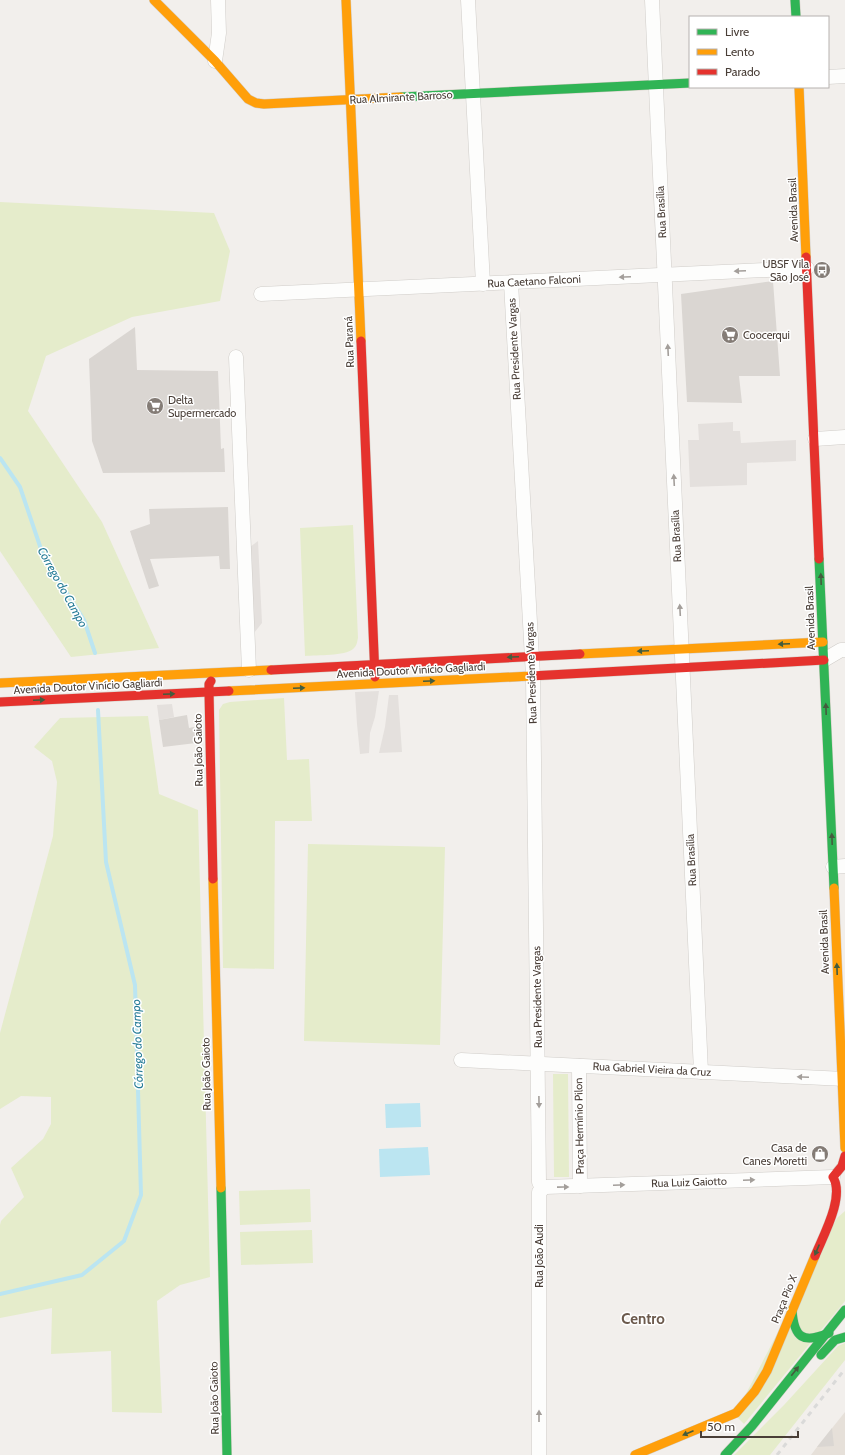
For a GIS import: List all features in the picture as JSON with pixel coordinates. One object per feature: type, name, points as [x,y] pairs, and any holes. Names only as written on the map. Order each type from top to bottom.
[{"type":"street","name":"Rua Almirante Barroso","points":[[154,0],[215,61],[248,99],[256,103],[264,104],[689,83]]},
{"type":"street","points":[[215,61],[219,33],[218,0]]},
{"type":"street","name":"Rua Paraná","points":[[346,0],[376,684]]},
{"type":"street","points":[[468,0],[482,284]]},
{"type":"street","name":"Rua Brasília","points":[[652,0],[701,1072]]},
{"type":"street","points":[[795,0],[796,16]]},
{"type":"street","points":[[829,77],[845,76]]},
{"type":"street","name":"Avenida Brasil","points":[[799,88],[823,642],[839,867],[845,1148]]},
{"type":"street","name":"Rua Caetano Falconi","points":[[261,294],[807,268]]},
{"type":"street","name":"Rua Presidente Vargas","points":[[511,283],[532,676],[538,1064]]},
{"type":"street","points":[[236,356],[250,678],[240,691]]},
{"type":"street","points":[[815,439],[845,437]]},
{"type":"street","points":[[823,642],[843,650]]},
{"type":"street","name":"Avenida Doutor Vinício Gagliardi","points":[[0,682],[823,642]]},
{"type":"street","points":[[824,660],[843,650]]},
{"type":"street","name":"Avenida Doutor Vinício Gagliardi","points":[[0,702],[240,691],[824,660]]},
{"type":"street","points":[[209,692],[209,684],[212,678],[220,672]]},
{"type":"street","name":"Rua João Gaioto","points":[[209,692],[228,1455]]},
{"type":"street","name":"Rua Gabriel Vieira da Cruz","points":[[461,1060],[844,1079]]},
{"type":"street","points":[[538,1064],[540,1182],[541,1186],[545,1187]]},
{"type":"street","name":"Praça Hermínio Pilon","points":[[579,1066],[580,1186]]},
{"type":"street","points":[[834,1177],[842,1166],[845,1156]]},
{"type":"street","name":"Rua Luiz Gaiotto","points":[[545,1187],[834,1177]]},
{"type":"street","name":"Praça Pio X","points":[[635,1455],[736,1413],[755,1391],[767,1371],[832,1214],[838,1193],[837,1182],[834,1177]]},
{"type":"street","name":"Rua João Audi","points":[[539,1455],[539,1192],[545,1187]]},
{"type":"street","name":"Praça Pio X","points":[[832,1214],[845,1204]]},
{"type":"street","points":[[792,1310],[794,1328],[796,1333],[801,1338],[808,1340],[815,1339],[832,1331],[838,1330],[845,1332]]},
{"type":"street","points":[[725,1455],[752,1426],[845,1310]]},
{"type":"street","points":[[752,1426],[774,1406],[835,1340],[845,1337]]},
{"type":"shaded area","points":[[733,422],[733,431],[740,431],[741,443],[796,440],[796,461],[747,463],[747,485],[690,487],[688,440],[699,440],[698,424]]},
{"type":"shaded area","points":[[258,541],[262,623],[254,633],[250,547]]},
{"type":"shaded area","points":[[379,691],[375,717],[370,733],[369,753],[360,754],[355,692]]},
{"type":"shaded area","points":[[389,695],[398,695],[402,752],[379,753],[385,727]]},
{"type":"shaded area","points":[[172,704],[174,717],[159,720],[157,705]]},
{"type":"shaded area","points":[[845,1412],[845,1455],[811,1455],[817,1447]]},
{"type":"green space","points":[[0,202],[214,213],[230,251],[220,301],[132,317],[46,356],[28,411],[102,522],[159,648],[71,657],[0,551]]},
{"type":"green space","points":[[353,525],[358,638],[357,644],[353,649],[344,653],[305,656],[300,528]]},
{"type":"green space","points":[[284,698],[287,760],[309,759],[312,821],[275,821],[274,969],[223,968],[219,710],[223,704],[230,702]]},
{"type":"green space","points":[[148,716],[159,794],[198,810],[210,1277],[180,1285],[157,1301],[162,1413],[112,1412],[111,1351],[51,1354],[52,1308],[0,1318],[0,1225],[1,1221],[24,1197],[11,1168],[43,1139],[51,1124],[51,1097],[21,1096],[0,1109],[0,1033],[53,836],[57,782],[52,761],[34,747],[60,718]]},
{"type":"green space","points":[[308,844],[445,847],[440,1045],[304,1041]]},
{"type":"green space","points":[[553,1074],[568,1074],[569,1177],[554,1177]]},
{"type":"green space","points":[[310,1189],[311,1222],[240,1225],[239,1191]]},
{"type":"green space","points":[[845,1211],[845,1301],[744,1424],[735,1415],[837,1218]]},
{"type":"green space","points":[[312,1230],[313,1263],[241,1265],[240,1232]]},
{"type":"green space","points":[[845,1343],[845,1360],[770,1455],[734,1455],[784,1405],[838,1346]]},
{"type":"water","points":[[420,1103],[421,1127],[386,1128],[385,1104]]},
{"type":"water","points":[[428,1147],[430,1175],[380,1177],[379,1149]]},
{"type":"building","name":"Coocerqui","points":[[773,281],[780,376],[739,376],[742,403],[687,402],[681,294]]},
{"type":"building","name":"Delta Supermercado","points":[[135,327],[137,370],[218,371],[221,449],[224,448],[225,472],[103,473],[92,441],[89,359]]},
{"type":"building","points":[[228,507],[230,569],[220,569],[219,556],[150,559],[159,586],[149,589],[130,531],[150,524],[149,509]]},
{"type":"building","points":[[187,715],[189,728],[194,727],[196,743],[163,747],[159,720]]},
{"type":"building","points":[[832,1428],[834,1446],[817,1447]]},
{"type":"waterway","name":"Córrego do Campo","points":[[0,458],[20,487],[43,555],[84,620],[95,653]]},
{"type":"waterway","name":"Córrego do Campo","points":[[0,1294],[82,1275],[124,1241],[141,1195],[135,985],[106,862],[98,710]]},
{"type":"railway","points":[[777,1455],[845,1369]]},
{"type":"traffic: fast","points":[[795,0],[796,16]]},
{"type":"traffic: fast","points":[[401,97],[689,83]]},
{"type":"traffic: fast","points":[[819,559],[834,888]]},
{"type":"traffic: fast","points":[[221,1188],[227,1455]]},
{"type":"traffic: fast","points":[[792,1310],[795,1327],[802,1336],[806,1338],[813,1338],[829,1333]]},
{"type":"traffic: fast","points":[[725,1455],[752,1426],[845,1310]]},
{"type":"traffic: fast","points":[[821,1355],[835,1340],[845,1337]]},
{"type":"traffic: slow","points":[[154,0],[215,61],[248,99],[256,103],[264,104],[401,97]]},
{"type":"traffic: slow","points":[[346,0],[361,341]]},
{"type":"traffic: slow","points":[[799,88],[806,257]]},
{"type":"traffic: slow","points":[[580,654],[823,642]]},
{"type":"traffic: slow","points":[[0,683],[271,670]]},
{"type":"traffic: slow","points":[[229,691],[531,676]]},
{"type":"traffic: slow","points":[[213,879],[221,1188]]},
{"type":"traffic: slow","points":[[834,888],[845,1148]]},
{"type":"traffic: slow","points":[[635,1455],[736,1413],[755,1391],[767,1371],[815,1256]]},
{"type":"traffic: jam","points":[[806,257],[819,559]]},
{"type":"traffic: jam","points":[[361,341],[375,677]]},
{"type":"traffic: jam","points":[[271,670],[580,654]]},
{"type":"traffic: jam","points":[[531,676],[824,660]]},
{"type":"traffic: jam","points":[[211,681],[209,684],[209,692],[213,879]]},
{"type":"traffic: jam","points":[[0,702],[229,691]]},
{"type":"traffic: jam","points":[[815,1256],[835,1206],[836,1185],[833,1177],[842,1166],[845,1156]]},
{"type":"place","name":"UBSF Vila São José","points":[[822,270]]},
{"type":"place","name":"Coocerqui","points":[[730,335]]},
{"type":"place","name":"Delta Supermercado","points":[[155,406]]},
{"type":"place","name":"Casa de Canes Moretti","points":[[820,1154]]},
{"type":"district","name":"Centro","points":[[643,1319]]}]
